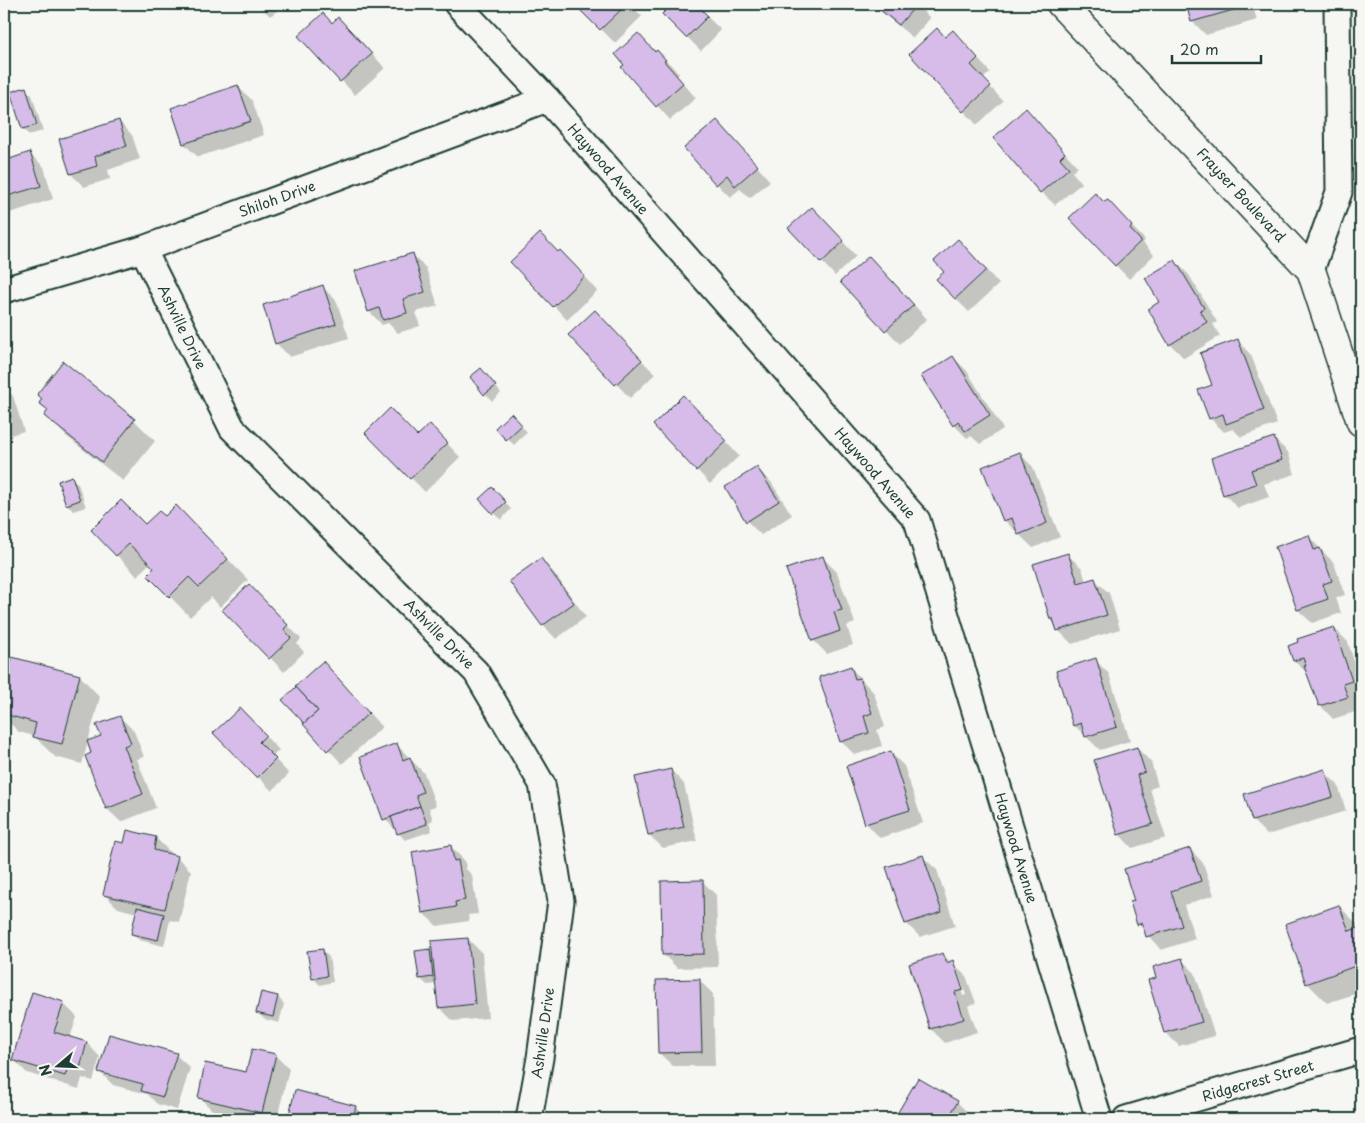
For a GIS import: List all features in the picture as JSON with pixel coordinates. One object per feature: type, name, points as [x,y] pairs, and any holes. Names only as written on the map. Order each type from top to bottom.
[{"type":"main road","name":"Frayser Boulevard","points":[[1061,4],[1311,270],[1361,422]]},
{"type":"street","name":"Haywood Avenue","points":[[457,4],[547,99],[916,520],[1099,1119]]},
{"type":"street","points":[[1311,270],[1339,192],[1337,4]]},
{"type":"street","name":"Shiloh Drive","points":[[4,290],[143,249],[547,99]]},
{"type":"street","name":"Ashville Drive","points":[[143,249],[232,428],[476,672],[542,784],[561,901],[540,1058],[529,1119]]},
{"type":"street","name":"Ridgecrest Street","points":[[1126,1119],[1361,1050]]},
{"type":"building","points":[[574,4],[627,4],[600,30]]},
{"type":"building","points":[[672,4],[696,4],[708,16],[686,38],[662,14]]},
{"type":"building","points":[[873,4],[917,4],[899,25]]},
{"type":"building","points":[[1186,4],[1243,4],[1244,7],[1191,22]]},
{"type":"building","points":[[323,13],[332,23],[338,17],[372,54],[340,82],[298,36]]},
{"type":"building","points":[[937,28],[945,37],[953,30],[978,58],[971,65],[991,86],[963,112],[909,54]]},
{"type":"building","points":[[638,33],[655,52],[657,50],[666,60],[664,61],[683,83],[656,107],[621,67],[624,65],[615,54]]},
{"type":"building","points":[[238,85],[251,121],[183,144],[171,108]]},
{"type":"building","points":[[26,87],[37,125],[22,129],[10,92]]},
{"type":"building","points":[[1026,108],[1065,153],[1060,158],[1069,168],[1040,193],[993,138]]},
{"type":"building","points":[[119,120],[127,146],[95,156],[97,166],[70,174],[59,139]]},
{"type":"building","points":[[717,120],[758,166],[735,186],[727,175],[716,185],[684,148]]},
{"type":"building","points":[[30,152],[41,186],[4,197],[4,161]]},
{"type":"building","points":[[1095,193],[1104,202],[1108,200],[1132,226],[1130,229],[1141,241],[1115,266],[1069,218]]},
{"type":"building","points":[[812,207],[844,241],[821,263],[788,228]]},
{"type":"building","points":[[540,233],[558,252],[560,250],[585,276],[553,307],[510,262]]},
{"type":"building","points":[[958,239],[986,270],[955,299],[936,279],[944,272],[934,261]]},
{"type":"building","points":[[413,253],[425,292],[403,299],[407,313],[383,320],[379,308],[368,312],[355,271]]},
{"type":"building","points":[[869,256],[914,305],[885,331],[840,282]]},
{"type":"building","points":[[1175,260],[1204,308],[1200,310],[1207,322],[1169,345],[1148,309],[1159,302],[1145,278]]},
{"type":"building","points":[[323,285],[336,324],[275,344],[263,305]]},
{"type":"building","points":[[595,310],[642,360],[615,385],[568,335]]},
{"type":"building","points":[[1238,339],[1264,410],[1226,424],[1223,414],[1209,419],[1198,390],[1212,385],[1200,353]]},
{"type":"building","points":[[953,356],[990,415],[965,431],[958,421],[953,426],[921,376]]},
{"type":"building","points":[[63,361],[135,419],[102,462],[44,416],[48,410],[39,403],[42,399],[37,394]]},
{"type":"building","points":[[481,368],[496,386],[484,395],[470,377]]},
{"type":"building","points":[[4,394],[11,417],[4,420]]},
{"type":"building","points":[[683,395],[727,441],[696,471],[653,425]]},
{"type":"building","points":[[390,408],[417,436],[430,424],[448,443],[410,479],[365,433]]},
{"type":"building","points":[[511,413],[522,425],[506,440],[495,428]]},
{"type":"building","points":[[1274,437],[1282,460],[1251,470],[1256,484],[1223,495],[1211,458]]},
{"type":"building","points":[[1020,452],[1047,523],[1018,535],[1012,518],[1003,521],[982,467]]},
{"type":"building","points":[[757,467],[779,501],[746,522],[725,487]]},
{"type":"building","points":[[72,476],[80,500],[66,505],[58,481]]},
{"type":"building","points":[[492,487],[506,502],[493,514],[479,499]]},
{"type":"building","points":[[121,500],[145,524],[159,511],[165,516],[176,505],[228,559],[199,587],[189,577],[169,597],[147,575],[154,568],[129,544],[116,556],[91,530]]},
{"type":"building","points":[[1309,535],[1314,550],[1320,548],[1332,581],[1323,584],[1328,599],[1297,610],[1275,547]]},
{"type":"building","points":[[1068,553],[1078,583],[1095,578],[1107,615],[1057,631],[1053,619],[1050,619],[1033,564]]},
{"type":"building","points":[[823,556],[842,610],[834,612],[840,631],[812,641],[786,569]]},
{"type":"building","points":[[541,558],[574,603],[542,626],[509,581]]},
{"type":"building","points":[[249,584],[288,625],[284,629],[291,638],[269,659],[222,610]]},
{"type":"building","points":[[1334,627],[1352,681],[1343,684],[1348,697],[1319,706],[1304,666],[1306,666],[1303,658],[1293,661],[1288,646],[1298,642],[1297,639]]},
{"type":"building","points":[[12,657],[80,675],[62,744],[33,737],[36,723],[4,714],[4,687]]},
{"type":"building","points":[[1096,658],[1117,727],[1085,737],[1081,723],[1073,726],[1056,671]]},
{"type":"building","points":[[323,661],[369,713],[327,751],[303,724],[318,711],[295,686]]},
{"type":"building","points":[[851,666],[855,679],[860,678],[872,713],[864,716],[869,733],[840,742],[819,677]]},
{"type":"building","points":[[296,687],[318,711],[304,723],[282,700]]},
{"type":"building","points":[[240,708],[266,735],[259,742],[276,759],[257,778],[213,733]]},
{"type":"building","points":[[120,716],[131,743],[124,746],[143,794],[106,809],[85,756],[91,753],[87,741],[101,736],[96,725]]},
{"type":"building","points":[[397,743],[403,760],[410,757],[423,792],[416,795],[420,806],[383,820],[360,757]]},
{"type":"building","points":[[1137,747],[1145,772],[1137,775],[1153,824],[1118,835],[1094,760]]},
{"type":"building","points":[[891,751],[910,810],[865,824],[846,766]]},
{"type":"building","points":[[671,769],[684,827],[648,835],[635,777]]},
{"type":"building","points":[[1325,769],[1333,797],[1252,821],[1244,794]]},
{"type":"building","points":[[420,806],[427,824],[397,834],[391,817]]},
{"type":"building","points":[[127,830],[156,837],[154,850],[178,856],[165,909],[103,895],[115,841],[124,843]]},
{"type":"building","points":[[451,845],[454,861],[458,860],[465,900],[455,902],[456,907],[422,913],[412,852]]},
{"type":"building","points":[[1190,848],[1201,881],[1171,891],[1182,926],[1146,937],[1142,923],[1137,925],[1130,902],[1134,901],[1124,869]]},
{"type":"building","points":[[923,855],[942,912],[905,924],[886,867]]},
{"type":"building","points":[[703,880],[704,954],[662,955],[661,881]]},
{"type":"building","points":[[1339,905],[1349,931],[1361,927],[1361,964],[1306,984],[1285,924]]},
{"type":"building","points":[[137,907],[164,914],[158,940],[131,934]]},
{"type":"building","points":[[468,938],[475,1004],[438,1008],[431,941]]},
{"type":"building","points":[[323,949],[327,976],[312,979],[307,951]]},
{"type":"building","points":[[430,949],[433,977],[419,979],[415,951]]},
{"type":"building","points":[[943,953],[947,963],[953,960],[963,990],[955,992],[964,1019],[930,1029],[909,964]]},
{"type":"building","points":[[1182,958],[1202,1022],[1164,1033],[1148,980],[1156,978],[1153,967]]},
{"type":"building","points":[[700,979],[702,1052],[658,1053],[656,980]]},
{"type":"building","points":[[32,992],[64,1002],[54,1032],[87,1042],[80,1068],[69,1065],[65,1076],[12,1060]]},
{"type":"building","points":[[261,992],[278,996],[273,1017],[256,1013]]},
{"type":"building","points":[[109,1034],[177,1053],[163,1097],[141,1091],[143,1084],[98,1072]]},
{"type":"building","points":[[252,1049],[276,1054],[262,1113],[198,1098],[205,1063],[246,1072]]},
{"type":"building","points":[[918,1078],[958,1101],[948,1119],[894,1119]]},
{"type":"building","points":[[295,1090],[356,1106],[353,1119],[288,1119]]}]
